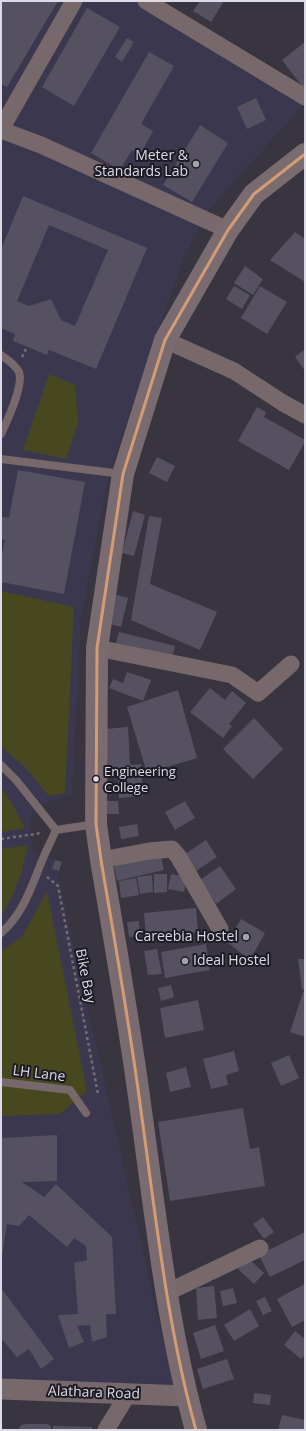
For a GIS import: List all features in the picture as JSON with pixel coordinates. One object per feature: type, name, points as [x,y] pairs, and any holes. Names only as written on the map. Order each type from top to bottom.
[{"type":"main road","points":[[196,1430],[187,1396],[166,1294],[137,1081],[96,824],[97,648],[123,474],[165,340],[228,230],[254,194],[305,154]]},
{"type":"street","points":[[74,1],[1,129],[41,144],[228,230]]},
{"type":"street","points":[[146,1],[305,97]]},
{"type":"street","points":[[165,340],[234,371],[283,403],[305,415]]},
{"type":"street","points":[[97,648],[232,675],[258,693],[291,664]]},
{"type":"street","points":[[101,860],[149,851],[172,849],[178,856],[220,929]]},
{"type":"street","points":[[166,1294],[260,1248]]},
{"type":"street","name":"Alathara Road","points":[[1,1389],[187,1396]]},
{"type":"street","points":[[106,1430],[128,1394]]},
{"type":"lane","points":[[1,355],[13,365],[19,373],[19,386],[16,398],[1,434]]},
{"type":"lane","points":[[1,459],[123,474]]},
{"type":"lane","points":[[1,765],[16,780],[56,830]]},
{"type":"lane","points":[[56,830],[96,824]]},
{"type":"lane","points":[[1,933],[18,915],[56,830]]},
{"type":"lane","name":"LH Lane","points":[[1,1082],[70,1090],[86,1113]]},
{"type":"path","points":[[1,839],[31,835]]},
{"type":"path","name":"Bike Bay","points":[[39,869],[58,886],[98,1094]]},
{"type":"shaded area","points":[[1,1],[149,1],[305,103],[207,212],[184,257],[109,473],[81,618],[72,795],[48,802],[29,819],[34,852],[54,858],[173,1384],[1,1381]]},
{"type":"shaded area","points":[[49,374],[75,385],[78,423],[66,459],[23,450]]},
{"type":"shaded area","points":[[1,591],[74,607],[65,793],[49,796],[24,766],[1,747]]},
{"type":"shaded area","points":[[1,788],[11,802],[25,828],[1,832]]},
{"type":"shaded area","points":[[28,845],[21,874],[12,896],[1,916],[1,849]]},
{"type":"shaded area","points":[[47,891],[87,1091],[60,1114],[1,1116],[1,952],[22,937]]},
{"type":"building","points":[[1,1],[58,1],[7,87],[1,84]]},
{"type":"building","points":[[200,1],[224,1],[211,22],[193,11]]},
{"type":"building","points":[[87,8],[120,27],[74,106],[42,87]]},
{"type":"building","points":[[127,38],[134,42],[122,62],[115,57]]},
{"type":"building","points":[[305,42],[305,90],[282,60]]},
{"type":"building","points":[[149,52],[174,66],[141,124],[153,131],[140,155],[132,150],[120,170],[91,153]]},
{"type":"building","points":[[256,98],[266,120],[247,129],[237,107]]},
{"type":"building","name":"Meter & Standards Lab","points":[[200,125],[228,143],[192,202],[163,185]]},
{"type":"building","points":[[23,196],[147,248],[96,369],[49,350],[47,355],[13,341],[15,334],[1,328],[1,249]],"holes":[[[49,225],[108,250],[75,326],[61,320],[51,299],[29,306],[17,301]]]},
{"type":"building","points":[[295,232],[305,239],[305,282],[270,260]]},
{"type":"building","points":[[245,266],[263,279],[253,295],[234,283]]},
{"type":"building","points":[[234,286],[250,295],[242,309],[226,299]]},
{"type":"building","points":[[260,286],[287,302],[267,334],[241,318]]},
{"type":"building","points":[[305,349],[305,371],[295,357]]},
{"type":"building","points":[[257,407],[266,412],[264,417],[305,440],[289,470],[238,441]]},
{"type":"building","points":[[157,457],[175,466],[167,482],[149,473]]},
{"type":"building","points":[[18,470],[85,482],[64,594],[1,582],[1,559],[5,540],[1,539],[2,517],[9,518]]},
{"type":"building","points":[[133,511],[145,515],[134,556],[122,553]]},
{"type":"building","points":[[149,516],[162,518],[150,584],[217,612],[200,650],[131,620]]},
{"type":"building","points":[[114,594],[128,598],[121,627],[106,623]]},
{"type":"building","points":[[119,632],[175,646],[170,665],[114,650]]},
{"type":"building","points":[[127,672],[151,680],[143,701],[109,688],[113,679],[123,683]]},
{"type":"building","points":[[210,688],[225,700],[232,691],[246,703],[229,724],[232,726],[223,738],[190,712]]},
{"type":"building","points":[[178,690],[197,758],[147,773],[127,707]]},
{"type":"building","points":[[254,718],[283,749],[253,779],[223,749]]},
{"type":"building","points":[[128,727],[130,765],[141,764],[143,796],[119,798],[118,777],[108,778],[105,729]]},
{"type":"building","points":[[107,801],[118,801],[119,814],[107,814]]},
{"type":"building","points":[[185,801],[195,818],[175,830],[165,812]]},
{"type":"building","points":[[137,824],[139,836],[121,839],[119,827]]},
{"type":"building","points":[[206,840],[217,857],[196,871],[185,854]]},
{"type":"building","points":[[160,852],[164,870],[117,881],[113,862]]},
{"type":"building","points":[[55,860],[62,862],[59,871],[52,869]]},
{"type":"building","points":[[220,866],[236,889],[216,904],[200,880]]},
{"type":"building","points":[[154,874],[167,874],[167,892],[154,893]]},
{"type":"building","points":[[171,874],[187,877],[184,892],[168,889]]},
{"type":"building","points":[[152,875],[153,892],[140,894],[137,877]]},
{"type":"building","points":[[136,878],[139,895],[121,898],[119,881]]},
{"type":"building","points":[[196,908],[198,932],[146,937],[144,913]]},
{"type":"building","name":"Careebia Hostel","points":[[241,919],[265,933],[250,960],[227,942]]},
{"type":"building","points":[[139,921],[140,936],[129,937],[127,922]]},
{"type":"building","name":"Ideal Hostel","points":[[206,944],[210,970],[165,978],[161,952]]},
{"type":"building","points":[[157,949],[162,974],[148,975],[144,951]]},
{"type":"building","points":[[298,959],[305,959],[305,989],[302,990]]},
{"type":"building","points":[[171,985],[174,997],[161,1001],[158,988]]},
{"type":"building","points":[[303,992],[305,992],[305,1037],[290,1032]]},
{"type":"building","points":[[198,1000],[204,1030],[165,1038],[160,1008]]},
{"type":"building","points":[[234,1051],[239,1071],[226,1075],[228,1085],[211,1089],[203,1059]]},
{"type":"building","points":[[289,1055],[299,1078],[281,1086],[271,1063]]},
{"type":"building","points":[[186,1067],[191,1087],[170,1092],[166,1073]]},
{"type":"building","points":[[243,1108],[250,1149],[259,1147],[265,1186],[170,1201],[158,1122]]},
{"type":"building","points":[[57,1135],[57,1181],[22,1182],[44,1197],[56,1184],[112,1237],[116,1314],[106,1314],[107,1337],[92,1342],[90,1325],[77,1326],[84,1342],[69,1348],[58,1315],[78,1314],[74,1263],[87,1260],[86,1246],[74,1238],[67,1247],[29,1215],[19,1226],[7,1224],[1,1262],[1,1138]]},
{"type":"building","points":[[263,1217],[274,1232],[264,1239],[253,1224]]},
{"type":"building","points":[[305,1232],[305,1260],[270,1277],[259,1255]]},
{"type":"building","points":[[248,1258],[264,1273],[254,1284],[238,1269]]},
{"type":"building","points":[[305,1284],[305,1320],[292,1327],[277,1299]]},
{"type":"building","points":[[214,1286],[217,1318],[198,1320],[196,1288]]},
{"type":"building","points":[[1,1288],[54,1359],[41,1369],[29,1349],[17,1357],[1,1338]]},
{"type":"building","points":[[233,1288],[237,1303],[223,1306],[220,1291]]},
{"type":"building","points":[[265,1297],[272,1311],[263,1315],[256,1301]]},
{"type":"building","points":[[250,1309],[259,1326],[234,1341],[224,1325]]},
{"type":"building","points":[[215,1325],[224,1351],[201,1359],[193,1333]]},
{"type":"building","points":[[295,1331],[305,1339],[305,1355],[301,1359],[284,1345]]},
{"type":"building","points":[[227,1359],[234,1379],[203,1389],[197,1369]]},
{"type":"building","points":[[254,1393],[271,1395],[270,1405],[253,1403]]},
{"type":"building","points":[[282,1415],[305,1420],[305,1430],[278,1430]]},
{"type":"building","points":[[46,1424],[50,1425],[51,1428],[50,1430],[18,1430],[21,1425]]},
{"type":"building","points":[[53,1426],[92,1427],[92,1430],[53,1430]]},
{"type":"transit line","points":[[196,1430],[177,1351],[163,1272],[132,1048],[96,824],[97,648],[123,474],[165,340],[228,230],[254,194],[305,154]]},
{"type":"place","name":"Meter & Standards Lab","points":[[196,164]]},
{"type":"place","name":"Engineering College","points":[[96,779]]},
{"type":"place","name":"Careebia Hostel","points":[[246,937]]},
{"type":"place","name":"Ideal Hostel","points":[[185,961]]}]
